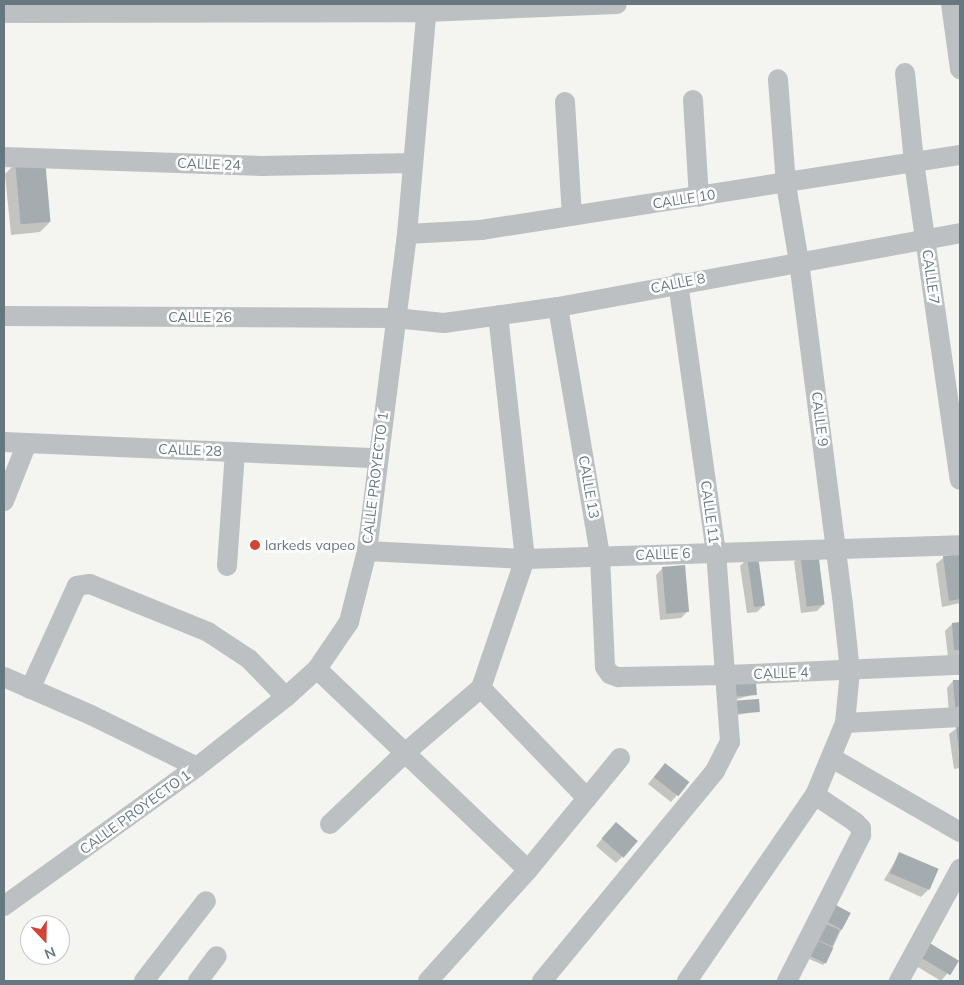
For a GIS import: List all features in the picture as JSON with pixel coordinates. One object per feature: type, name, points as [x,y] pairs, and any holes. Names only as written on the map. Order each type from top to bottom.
[{"type":"street","points":[[4,13],[617,4]]},
{"type":"street","points":[[951,4],[960,69]]},
{"type":"street","name":"CALLE PROYECTO 1","points":[[4,906],[197,767],[286,697],[317,669],[349,622],[366,551],[407,234],[427,8]]},
{"type":"street","name":"CALLE 7","points":[[905,73],[914,162],[960,480]]},
{"type":"street","name":"CALLE 9","points":[[687,981],[815,795],[845,723],[850,671],[837,550],[799,262],[786,184],[778,79]]},
{"type":"street","points":[[693,100],[699,197]]},
{"type":"street","points":[[565,102],[572,216]]},
{"type":"street","name":"CALLE 10","points":[[407,234],[453,233],[572,216],[786,184],[960,155]]},
{"type":"street","name":"CALLE 24","points":[[4,157],[261,166],[414,163]]},
{"type":"street","name":"CALLE 8","points":[[396,318],[444,322],[558,307],[678,283],[960,233]]},
{"type":"street","name":"CALLE 11","points":[[542,981],[715,771],[730,742],[727,675],[716,552],[678,283]]},
{"type":"street","name":"CALLE 13","points":[[558,307],[600,556],[605,667]]},
{"type":"street","points":[[330,824],[406,752],[481,688],[525,559],[498,315]]},
{"type":"street","name":"CALLE 26","points":[[4,316],[396,318]]},
{"type":"street","name":"CALLE 28","points":[[4,442],[377,458]]},
{"type":"street","points":[[4,501],[27,443]]},
{"type":"street","points":[[227,566],[235,452]]},
{"type":"street","name":"CALLE 6","points":[[366,551],[525,559],[960,545]]},
{"type":"street","points":[[30,688],[77,586],[90,584],[208,632],[249,659],[286,697]]},
{"type":"street","name":"CALLE 4","points":[[605,667],[618,677],[850,671],[960,664]]},
{"type":"street","points":[[317,669],[528,870]]},
{"type":"street","points":[[4,677],[197,767]]},
{"type":"street","points":[[481,688],[587,798]]},
{"type":"street","points":[[845,723],[960,717]]},
{"type":"street","points":[[428,981],[528,870],[620,758]]},
{"type":"street","points":[[832,758],[960,832]]},
{"type":"street","points":[[787,981],[861,835],[861,828],[855,822],[815,795]]},
{"type":"street","points":[[899,981],[960,869]]},
{"type":"street","points":[[144,981],[206,901]]},
{"type":"street","points":[[198,981],[217,956]]},
{"type":"building","points":[[45,159],[50,222],[21,224],[15,162]]},
{"type":"building","points":[[818,551],[825,605],[807,607],[800,553]]},
{"type":"building","points":[[960,554],[960,599],[949,601],[943,556]]},
{"type":"building","points":[[758,556],[765,606],[754,607],[747,558]]},
{"type":"building","points":[[685,565],[689,612],[666,614],[662,567]]},
{"type":"building","points":[[960,622],[960,650],[954,650],[952,623]]},
{"type":"building","points":[[953,680],[960,680],[960,706],[955,707]]},
{"type":"building","points":[[756,682],[757,695],[736,696],[735,683]]},
{"type":"building","points":[[759,699],[760,712],[735,714],[734,701]]},
{"type":"building","points":[[960,725],[960,751],[959,751],[956,726]]},
{"type":"building","points":[[665,763],[689,782],[678,796],[654,777]]},
{"type":"building","points":[[616,822],[638,841],[623,858],[602,839]]},
{"type":"building","points":[[899,852],[939,869],[930,890],[890,873]]},
{"type":"building","points":[[834,904],[851,913],[842,930],[825,921]]},
{"type":"building","points":[[824,923],[840,930],[832,946],[817,939]]},
{"type":"building","points":[[923,939],[959,961],[950,975],[914,954]]},
{"type":"building","points":[[816,940],[833,948],[826,963],[809,955]]},
{"type":"place","name":"larkeds vapeo","points":[[255,545]]}]
